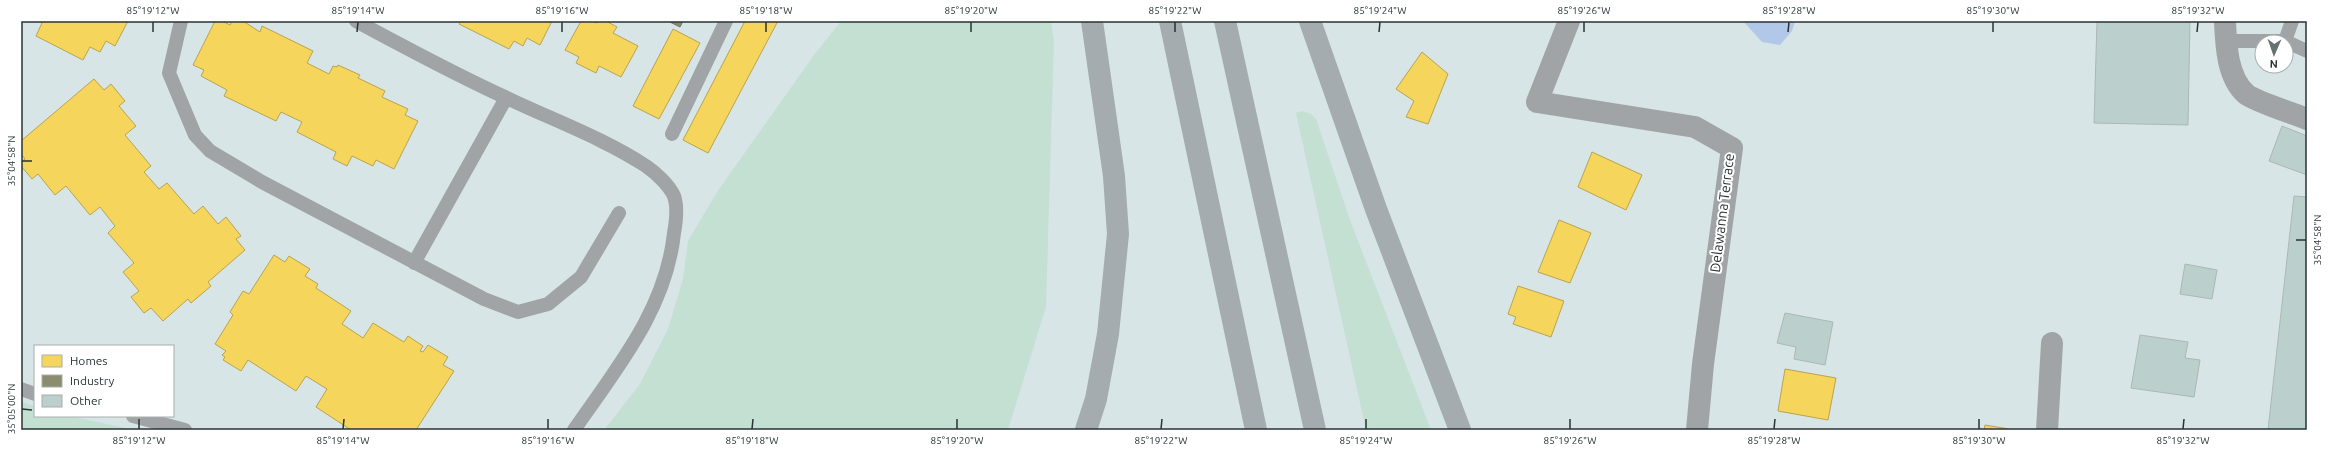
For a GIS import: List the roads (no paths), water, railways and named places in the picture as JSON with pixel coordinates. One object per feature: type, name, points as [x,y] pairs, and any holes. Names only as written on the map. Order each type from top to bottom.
[{"type":"highway","points":[[1086,430],[1096,399],[1108,334],[1118,234],[1114,176],[1092,21]]},
{"type":"highway","points":[[1170,21],[1256,430]]},
{"type":"highway","points":[[1225,21],[1316,430]]},
{"type":"highway","points":[[1310,21],[1379,217],[1460,430]]},
{"type":"street","name":"Delawanna Terrace","points":[[1569,21],[1537,102],[1696,126],[1732,148],[1703,364],[1697,430]]},
{"type":"street","points":[[2225,31],[2233,77],[2247,94],[2307,118]]},
{"type":"street","points":[[2047,430],[2052,343]]},
{"type":"lane","points":[[180,21],[169,73],[195,134],[210,151],[262,182],[484,299],[518,312],[548,304],[581,277],[619,213]]},
{"type":"lane","points":[[356,21],[506,98],[607,145],[646,166],[661,179],[674,196],[676,216],[670,263],[650,316],[636,341],[574,430]]},
{"type":"lane","points":[[672,134],[726,21]]},
{"type":"lane","points":[[2287,34],[2292,21]]},
{"type":"lane","points":[[2225,31],[2254,36]]},
{"type":"lane","points":[[2294,45],[2307,51]]},
{"type":"lane","points":[[414,263],[506,98]]},
{"type":"lane","points":[[21,389],[34,394]]},
{"type":"lane","points":[[137,417],[185,430]]},
{"type":"water","points":[[1743,21],[1795,21],[1792,31],[1780,45],[1762,42]]}]
